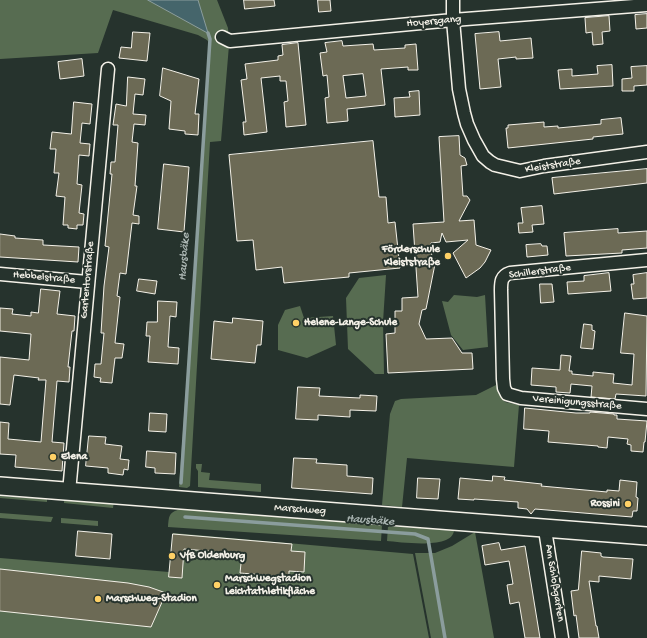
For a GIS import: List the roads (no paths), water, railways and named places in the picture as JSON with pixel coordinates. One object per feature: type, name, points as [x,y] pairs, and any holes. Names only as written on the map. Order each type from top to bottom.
[{"type":"street","name":"Kleiststraße","points":[[453,0],[453,20],[459,89],[467,124],[483,156],[490,162],[495,165],[520,171],[544,166],[647,152]]},
{"type":"street","name":"Hoyersgang","points":[[222,37],[230,41],[453,20],[647,5]]},
{"type":"street","name":"Gartentorstraße","points":[[69,492],[87,282],[108,69]]},
{"type":"street","name":"Schillerstraße","points":[[507,394],[504,388],[503,379],[501,283],[504,276],[510,273],[647,260]]},
{"type":"street","name":"Hebbelstraße","points":[[0,274],[87,282]]},
{"type":"street","name":"Vereinigungsstraße","points":[[507,394],[521,398],[647,409]]},
{"type":"street","name":"Marschweg","points":[[0,486],[647,536]]},
{"type":"street","name":"Am Schloßgarten","points":[[546,529],[562,638]]},
{"type":"water","points":[[148,0],[198,0],[208,33]]},
{"type":"waterway","name":"Hausbäke","points":[[181,483],[210,39],[208,33]]},
{"type":"waterway","name":"Hausbäke","points":[[185,517],[415,534],[428,539],[445,638]]},
{"type":"place","name":"Förderschule Kleiststraße","points":[[448,256]]},
{"type":"place","name":"Helene-Lange-Schule","points":[[296,323]]},
{"type":"place","name":"Elena","points":[[53,457]]},
{"type":"place","name":"Rossini","points":[[628,504]]},
{"type":"place","name":"VfB Oldenburg","points":[[172,556]]},
{"type":"place","name":"Marschwegstadion Leichtathletikfläche","points":[[217,585]]},
{"type":"place","name":"Marschweg-Stadion","points":[[98,599]]}]
